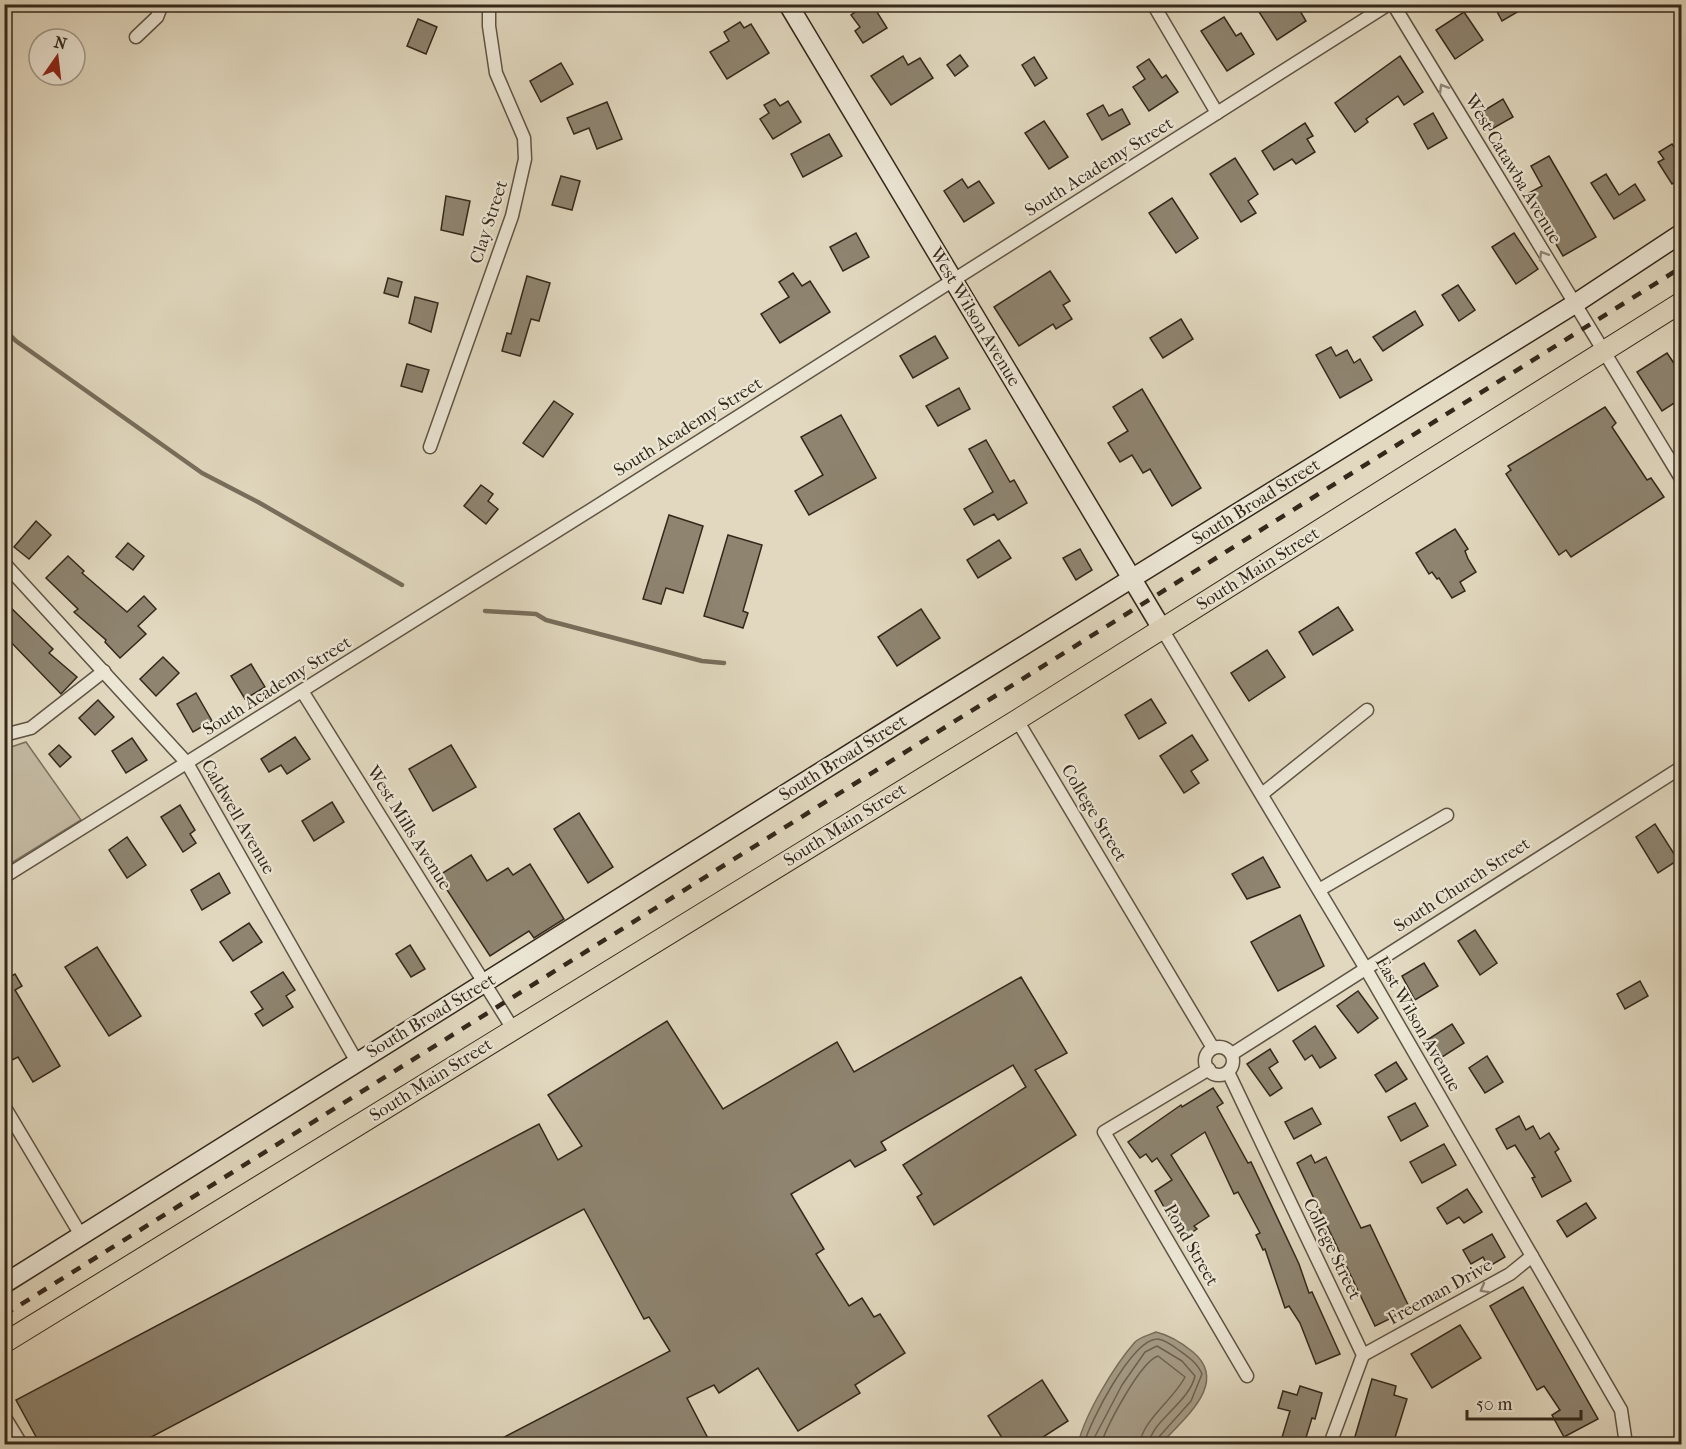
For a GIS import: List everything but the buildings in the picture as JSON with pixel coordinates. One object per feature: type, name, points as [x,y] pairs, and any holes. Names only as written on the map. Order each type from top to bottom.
[{"type":"main road","name":"South Main Street","points":[[4,1343],[1017,720],[1682,302]]},
{"type":"street","points":[[136,38],[157,17],[162,4]]},
{"type":"street","name":"Clay Street","points":[[430,447],[512,216],[525,159],[524,138],[496,73],[489,26],[489,4]]},
{"type":"street","name":"West Wilson Avenue","points":[[788,4],[1162,629]]},
{"type":"street","points":[[1154,4],[1217,113]]},
{"type":"street","name":"South Academy Street","points":[[4,877],[1391,4]]},
{"type":"street","name":"West Catawba Avenue","points":[[1391,4],[1682,480]]},
{"type":"street","name":"South Broad Street","points":[[4,1284],[1573,305],[1682,234]]},
{"type":"street","name":"Caldwell Avenue","points":[[4,563],[187,763],[357,1062]]},
{"type":"street","name":"East Wilson Avenue","points":[[1162,629],[1366,969],[1621,1410],[1627,1437],[1626,1444]]},
{"type":"street","points":[[4,735],[31,728],[104,670]]},
{"type":"street","name":"West Mills Avenue","points":[[302,691],[513,1029]]},
{"type":"street","points":[[1262,794],[1367,710]]},
{"type":"street","name":"College Street","points":[[1017,720],[1213,1048]]},
{"type":"street","name":"South Church Street","points":[[1232,1054],[1682,767]]},
{"type":"street","points":[[1319,890],[1447,815]]},
{"type":"street","points":[[1224,1047],[1232,1054],[1233,1065],[1228,1072],[1215,1074],[1209,1069],[1206,1056],[1213,1048],[1224,1047]]},
{"type":"street","name":"Pond Street","points":[[1209,1069],[1104,1132],[1247,1376]]},
{"type":"street","name":"College Street","points":[[1228,1072],[1363,1354]]},
{"type":"street","points":[[4,1106],[82,1237]]},
{"type":"street","name":"Freeman Drive","points":[[1363,1354],[1510,1274],[1532,1256]]},
{"type":"street","points":[[1330,1444],[1363,1354]]},
{"type":"street","points":[[4,1416],[21,1444]]},
{"type":"shaded area","points":[[26,742],[81,820],[5,867],[5,749]]},
{"type":"water","points":[[1156,1332],[1171,1337],[1193,1352],[1203,1364],[1207,1376],[1205,1388],[1191,1412],[1161,1444],[1078,1444],[1101,1391],[1118,1364],[1137,1340]]},
{"type":"waterway","points":[[4,329],[16,341],[202,473],[258,502],[402,585]]},
{"type":"waterway","points":[[485,611],[536,614],[546,620],[702,661],[724,663]]},
{"type":"railway","points":[[4,1315],[1682,267]]}]
